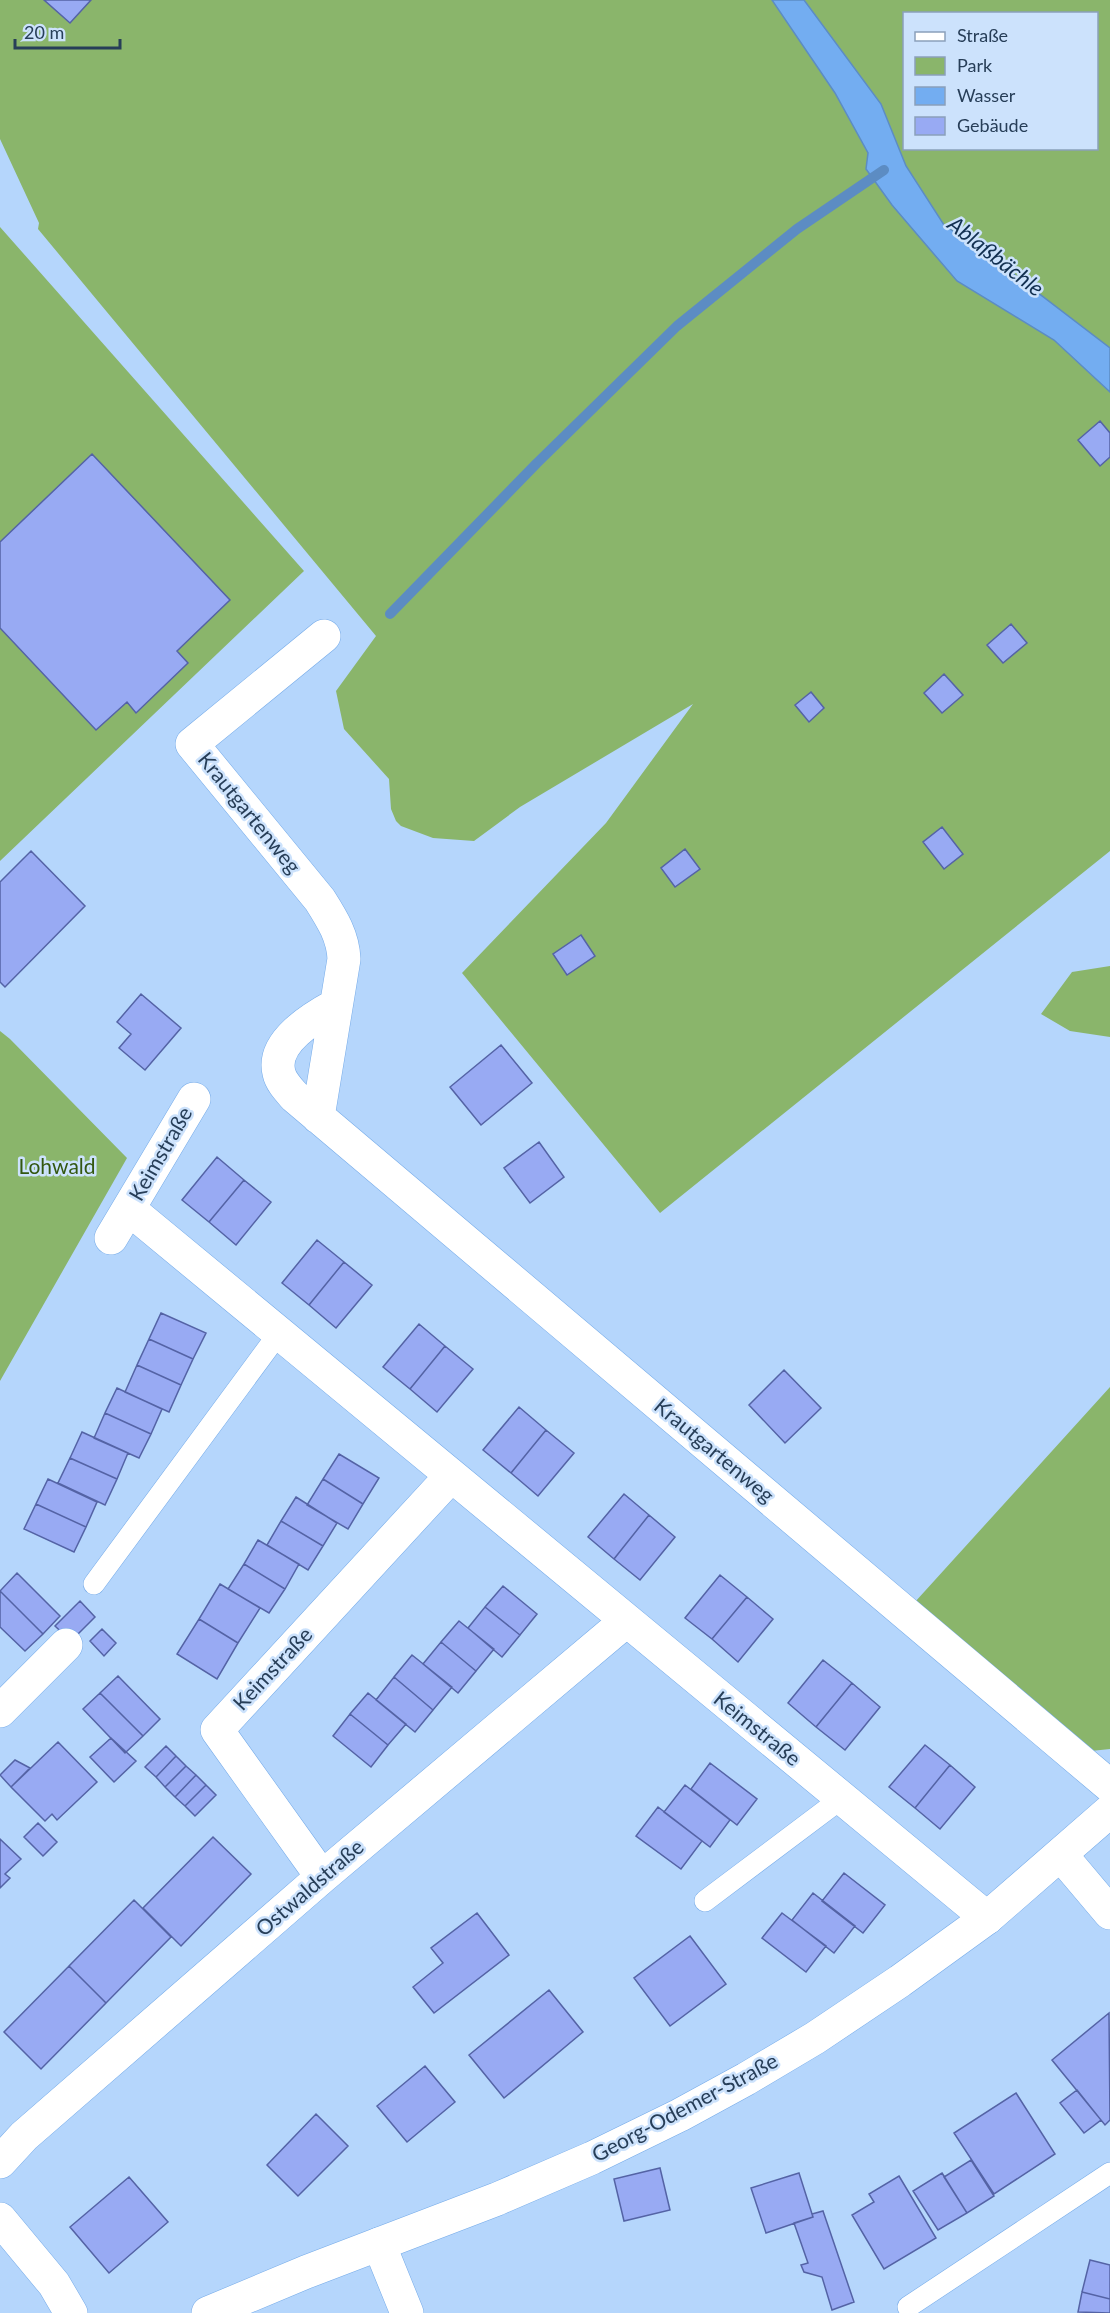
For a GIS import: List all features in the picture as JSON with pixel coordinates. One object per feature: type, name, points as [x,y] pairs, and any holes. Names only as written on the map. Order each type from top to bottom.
[{"type":"street","name":"Krautgartenweg","points":[[318,1116],[344,959],[343,945],[332,919],[320,900],[192,744],[324,636]]},
{"type":"street","name":"Krautgartenweg","points":[[336,1005],[312,1018],[289,1040],[278,1062],[279,1074],[285,1085],[318,1116],[1110,1786]]},
{"type":"street","name":"Keimstraße","points":[[111,1238],[194,1099]]},
{"type":"street","name":"Keimstraße","points":[[129,1209],[987,1918]]},
{"type":"street","name":"Keimstraße","points":[[322,1877],[217,1730],[451,1476]]},
{"type":"street","name":"Ostwaldstraße","points":[[0,2162],[24,2136],[322,1877],[626,1621]]},
{"type":"street","points":[[0,1711],[66,1645]]},
{"type":"street","name":"Georg-Odemer-Straße","points":[[208,2313],[306,2272],[497,2199],[592,2158],[680,2115],[746,2079],[900,1981],[987,1918],[1110,1811]]},
{"type":"street","points":[[1061,1855],[1110,1913]]},
{"type":"street","points":[[0,2219],[54,2284],[71,2313]]},
{"type":"street","points":[[379,2244],[407,2313]]},
{"type":"lane","points":[[94,1584],[279,1334]]},
{"type":"lane","points":[[705,1901],[842,1798]]},
{"type":"lane","points":[[908,2307],[1110,2173]]},
{"type":"green space","points":[[0,0],[772,0],[835,92],[868,153],[957,281],[1054,340],[1110,392],[1110,851],[660,1213],[462,973],[606,823],[693,704],[520,807],[474,841],[433,838],[401,826],[396,821],[391,809],[389,779],[344,729],[336,691],[376,636],[38,229],[39,223],[0,139]]},
{"type":"green space","points":[[804,0],[1110,0],[1110,348],[986,253],[944,225],[906,166],[881,104]]},
{"type":"green space","points":[[0,227],[304,571],[0,861]]},
{"type":"green space","points":[[1110,966],[1110,1037],[1070,1031],[1041,1014],[1072,972]]},
{"type":"green space","name":"Lohwald","points":[[0,1031],[127,1158],[0,1381]]},
{"type":"green space","points":[[1110,1387],[1110,1749],[1091,1751],[915,1602]]},
{"type":"water","points":[[772,0],[804,0],[881,104],[906,166],[944,225],[986,253],[1110,348],[1110,392],[1054,340],[957,281],[892,205],[866,169],[868,153],[835,93]]},
{"type":"building","points":[[44,0],[91,0],[70,23]]},
{"type":"building","points":[[1100,421],[1110,433],[1110,457],[1100,466],[1078,440]]},
{"type":"building","points":[[92,454],[230,600],[177,651],[188,663],[136,713],[127,702],[96,730],[0,628],[0,542]]},
{"type":"building","points":[[1011,624],[1027,643],[1003,663],[987,645]]},
{"type":"building","points":[[944,674],[963,695],[942,713],[924,693]]},
{"type":"building","points":[[811,692],[824,708],[809,722],[795,705]]},
{"type":"building","points":[[942,827],[963,854],[944,869],[923,842]]},
{"type":"building","points":[[685,849],[700,869],[675,887],[661,868]]},
{"type":"building","points":[[31,851],[85,906],[5,987],[0,982],[0,882]]},
{"type":"building","points":[[581,935],[595,956],[567,975],[553,954]]},
{"type":"building","points":[[141,994],[181,1028],[145,1070],[119,1048],[131,1034],[117,1022]]},
{"type":"building","points":[[501,1045],[532,1083],[481,1125],[450,1087]]},
{"type":"building","points":[[539,1142],[564,1177],[530,1203],[504,1168]]},
{"type":"building","points":[[217,1157],[244,1180],[209,1222],[182,1200]]},
{"type":"building","points":[[244,1180],[271,1202],[236,1245],[209,1222]]},
{"type":"building","points":[[317,1240],[344,1262],[309,1305],[282,1283]]},
{"type":"building","points":[[344,1262],[372,1285],[336,1328],[309,1305]]},
{"type":"building","points":[[161,1313],[206,1333],[193,1359],[149,1339]]},
{"type":"building","points":[[419,1324],[445,1346],[410,1389],[383,1367]]},
{"type":"building","points":[[149,1339],[193,1359],[181,1385],[137,1365]]},
{"type":"building","points":[[445,1346],[473,1369],[437,1412],[410,1389]]},
{"type":"building","points":[[137,1365],[181,1385],[169,1412],[125,1392]]},
{"type":"building","points":[[784,1370],[821,1408],[785,1443],[749,1405]]},
{"type":"building","points":[[117,1388],[162,1409],[151,1434],[105,1413]]},
{"type":"building","points":[[519,1407],[546,1430],[511,1473],[483,1450]]},
{"type":"building","points":[[105,1413],[151,1434],[139,1458],[94,1438]]},
{"type":"building","points":[[546,1430],[574,1453],[538,1496],[511,1473]]},
{"type":"building","points":[[82,1432],[128,1453],[117,1479],[70,1458]]},
{"type":"building","points":[[339,1454],[379,1478],[363,1504],[323,1479]]},
{"type":"building","points":[[70,1458],[117,1479],[105,1505],[58,1483]]},
{"type":"building","points":[[48,1479],[97,1502],[86,1527],[36,1504]]},
{"type":"building","points":[[323,1479],[363,1504],[348,1529],[307,1505]]},
{"type":"building","points":[[624,1494],[649,1515],[614,1559],[588,1537]]},
{"type":"building","points":[[296,1497],[337,1523],[323,1546],[281,1521]]},
{"type":"building","points":[[36,1504],[86,1527],[74,1552],[24,1529]]},
{"type":"building","points":[[649,1515],[675,1537],[640,1580],[614,1559]]},
{"type":"building","points":[[281,1521],[323,1546],[308,1570],[267,1545]]},
{"type":"building","points":[[258,1540],[299,1564],[285,1589],[244,1564]]},
{"type":"building","points":[[244,1564],[285,1589],[269,1613],[228,1589]]},
{"type":"building","points":[[17,1573],[60,1616],[43,1634],[0,1591]]},
{"type":"building","points":[[720,1575],[747,1597],[712,1639],[685,1618]]},
{"type":"building","points":[[220,1584],[260,1608],[238,1643],[199,1619]]},
{"type":"building","points":[[503,1586],[537,1614],[520,1635],[485,1607]]},
{"type":"building","points":[[0,1591],[43,1634],[25,1651],[0,1627]]},
{"type":"building","points":[[747,1597],[773,1619],[738,1662],[712,1639]]},
{"type":"building","points":[[80,1601],[95,1617],[71,1641],[55,1626]]},
{"type":"building","points":[[485,1607],[520,1635],[502,1657],[468,1628]]},
{"type":"building","points":[[199,1619],[238,1643],[217,1679],[177,1654]]},
{"type":"building","points":[[459,1621],[494,1649],[476,1671],[441,1642]]},
{"type":"building","points":[[102,1629],[116,1643],[104,1656],[90,1641]]},
{"type":"building","points":[[441,1642],[476,1671],[458,1693],[423,1664]]},
{"type":"building","points":[[412,1655],[452,1687],[433,1710],[394,1677]]},
{"type":"building","points":[[823,1660],[852,1683],[816,1727],[788,1703]]},
{"type":"building","points":[[118,1676],[160,1719],[143,1736],[100,1693]]},
{"type":"building","points":[[394,1677],[433,1710],[415,1732],[376,1700]]},
{"type":"building","points":[[852,1683],[880,1707],[845,1750],[816,1727]]},
{"type":"building","points":[[100,1693],[143,1736],[125,1753],[83,1709]]},
{"type":"building","points":[[368,1693],[406,1724],[388,1745],[350,1714]]},
{"type":"building","points":[[350,1714],[388,1745],[371,1767],[333,1736]]},
{"type":"building","points":[[111,1738],[136,1761],[114,1782],[90,1757]]},
{"type":"building","points":[[58,1742],[97,1782],[57,1820],[52,1814],[45,1821],[11,1787]]},
{"type":"building","points":[[925,1745],[950,1765],[915,1808],[889,1787]]},
{"type":"building","points":[[166,1746],[176,1756],[156,1777],[145,1767]]},
{"type":"building","points":[[176,1756],[186,1766],[165,1787],[156,1777]]},
{"type":"building","points":[[15,1760],[30,1768],[11,1787],[0,1775]]},
{"type":"building","points":[[710,1763],[757,1799],[737,1825],[691,1789]]},
{"type":"building","points":[[950,1765],[975,1787],[940,1829],[915,1808]]},
{"type":"building","points":[[186,1766],[196,1775],[175,1797],[165,1787]]},
{"type":"building","points":[[196,1775],[206,1785],[185,1806],[175,1797]]},
{"type":"building","points":[[206,1785],[216,1795],[195,1816],[185,1806]]},
{"type":"building","points":[[685,1785],[730,1820],[710,1847],[664,1812]]},
{"type":"building","points":[[658,1807],[702,1841],[681,1869],[636,1836]]},
{"type":"building","points":[[38,1823],[57,1842],[43,1856],[24,1837]]},
{"type":"building","points":[[213,1837],[251,1874],[181,1946],[143,1908]]},
{"type":"building","points":[[0,1839],[21,1859],[5,1874],[10,1878],[0,1888]]},
{"type":"building","points":[[844,1873],[885,1905],[863,1933],[822,1901]]},
{"type":"building","points":[[813,1893],[855,1926],[834,1953],[792,1920]]},
{"type":"building","points":[[134,1900],[171,1937],[106,2003],[69,1966]]},
{"type":"building","points":[[477,1913],[509,1955],[434,2013],[413,1987],[443,1963],[431,1948]]},
{"type":"building","points":[[782,1913],[826,1946],[806,1972],[762,1938]]},
{"type":"building","points":[[690,1936],[726,1984],[670,2026],[634,1978]]},
{"type":"building","points":[[69,1966],[106,2003],[41,2069],[4,2032]]},
{"type":"building","points":[[549,1990],[583,2032],[504,2098],[469,2055]]},
{"type":"building","points":[[1109,2013],[1110,2120],[1105,2125],[1052,2060]]},
{"type":"building","points":[[425,2066],[455,2102],[407,2142],[377,2106]]},
{"type":"building","points":[[1077,2090],[1101,2120],[1084,2133],[1060,2103]]},
{"type":"building","points":[[1016,2093],[1055,2154],[994,2194],[954,2133]]},
{"type":"building","points":[[316,2114],[348,2146],[298,2196],[267,2165]]},
{"type":"building","points":[[971,2160],[994,2196],[967,2213],[944,2177]]},
{"type":"building","points":[[660,2168],[670,2210],[624,2221],[614,2179]]},
{"type":"building","points":[[799,2173],[813,2217],[766,2233],[751,2188]]},
{"type":"building","points":[[942,2173],[967,2213],[938,2230],[913,2191]]},
{"type":"building","points":[[899,2176],[936,2238],[884,2269],[852,2215],[874,2202],[869,2194]]},
{"type":"building","points":[[129,2177],[168,2222],[109,2273],[70,2227]]},
{"type":"building","points":[[823,2211],[854,2302],[832,2310],[822,2277],[804,2272],[801,2265],[808,2263],[794,2223]]},
{"type":"building","points":[[1090,2260],[1110,2265],[1110,2299],[1082,2292]]},
{"type":"building","points":[[1082,2292],[1110,2299],[1110,2313],[1078,2312]]},
{"type":"waterway","points":[[390,614],[537,463],[677,326],[797,229],[884,170]]},
{"type":"water label","name":"Ablaßbächle","points":[[996,256]]}]
